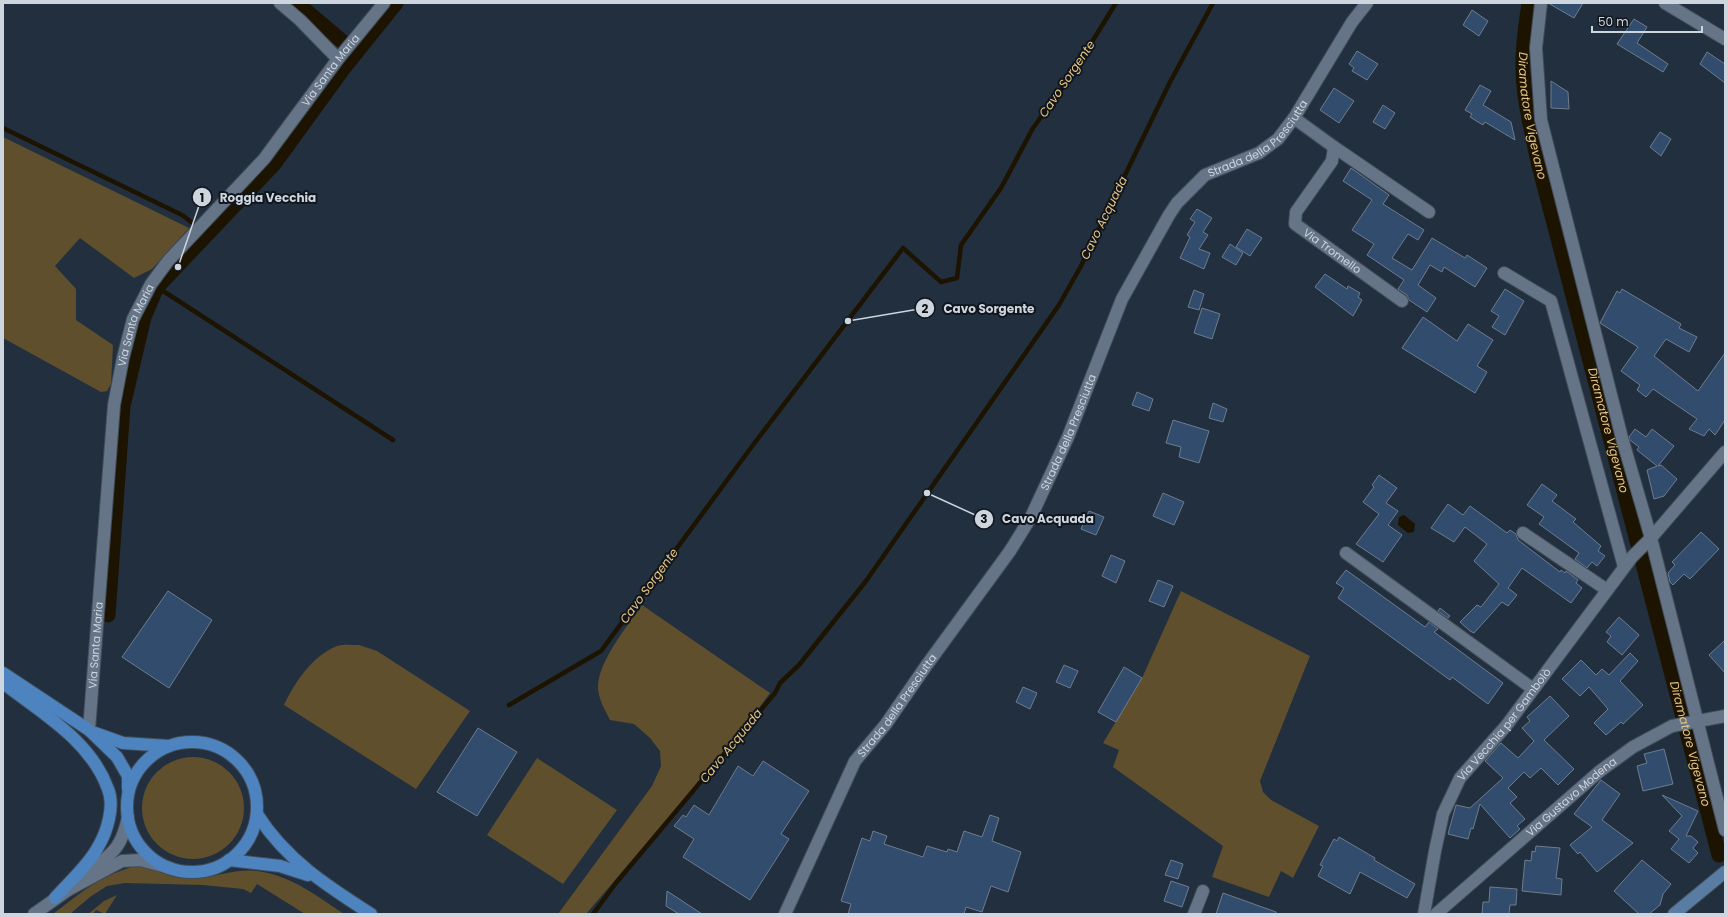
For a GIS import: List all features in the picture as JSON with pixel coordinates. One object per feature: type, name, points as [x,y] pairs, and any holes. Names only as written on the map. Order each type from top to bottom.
[{"type":"main road","points":[[3,674],[89,730],[117,757],[128,776],[128,817],[133,833],[142,848],[155,860],[170,868],[194,872],[218,866],[240,852],[254,827],[257,814],[255,790],[247,774],[236,759],[221,749],[204,743],[192,742],[170,746],[123,743],[89,730]]},
{"type":"main road","points":[[3,683],[74,737],[97,767],[109,790],[110,819],[98,848],[55,898]]},
{"type":"main road","points":[[129,794],[134,778],[143,765],[155,754],[170,746]]},
{"type":"main road","points":[[257,814],[283,850],[325,884],[371,914]]},
{"type":"main road","points":[[229,860],[280,866],[301,872],[325,884]]},
{"type":"main road","points":[[1674,914],[1725,872]]},
{"type":"street","points":[[280,3],[341,55]]},
{"type":"street","name":"Via Santa Maria","points":[[89,730],[114,405],[123,358],[133,319],[151,284],[168,261],[264,158],[341,55],[384,3]]},
{"type":"street","name":"Strada della Presciutta","points":[[785,914],[855,761],[886,724],[926,666],[1010,552],[1031,517],[1068,437],[1122,299],[1169,215],[1187,192],[1205,175],[1259,153],[1278,139],[1294,118],[1352,22],[1367,3]]},
{"type":"street","points":[[1541,3],[1536,48],[1541,120],[1648,540],[1725,830]]},
{"type":"street","points":[[1665,3],[1725,39]]},
{"type":"street","points":[[1294,118],[1334,148],[1429,212]]},
{"type":"street","name":"Via Tromello","points":[[1334,148],[1332,161],[1296,212],[1295,224],[1402,301]]},
{"type":"street","points":[[1504,273],[1551,301],[1628,562]]},
{"type":"street","name":"Via Vecchia per Gambolò","points":[[1424,914],[1435,851],[1444,814],[1460,778],[1506,726],[1628,562],[1725,452]]},
{"type":"street","points":[[1523,533],[1607,590]]},
{"type":"street","points":[[1346,552],[1533,689]]},
{"type":"street","name":"Via Gustavo Modena","points":[[1436,914],[1600,771],[1633,747],[1672,726],[1725,716]]},
{"type":"street","points":[[68,890],[115,850],[124,837],[128,817]]},
{"type":"street","points":[[34,914],[68,890],[122,861],[140,860],[170,868]]},
{"type":"street","points":[[1194,914],[1203,891]]},
{"type":"shaded area","points":[[3,137],[189,228],[152,269],[134,278],[80,238],[55,266],[76,289],[76,320],[113,345],[111,384],[107,391],[101,392],[3,338]]},
{"type":"shaded area","points":[[1404,515],[1415,524],[1414,532],[1408,533],[1398,525],[1399,517]]},
{"type":"shaded area","points":[[1181,591],[1310,656],[1260,781],[1263,792],[1271,800],[1319,826],[1293,878],[1281,871],[1269,897],[1212,877],[1223,846],[1113,767],[1119,750],[1103,743],[1142,678]]},
{"type":"shaded area","points":[[642,605],[770,693],[738,736],[586,914],[558,914],[652,786],[661,766],[660,751],[650,738],[634,724],[610,720],[601,701],[598,689],[602,668],[608,656],[621,634]]},
{"type":"shaded area","points":[[359,645],[377,651],[470,711],[416,789],[284,705],[293,687],[305,671],[320,656],[337,646]]},
{"type":"shaded area","points":[[193,757],[213,761],[221,765],[229,772],[236,780],[240,788],[244,808],[240,828],[236,836],[229,844],[221,851],[213,855],[193,859],[173,855],[165,851],[157,844],[150,836],[146,828],[142,808],[146,788],[150,780],[157,772],[165,765],[173,761]]},
{"type":"shaded area","points":[[537,758],[617,810],[563,884],[487,835]]},
{"type":"shaded area","points":[[140,865],[168,874],[190,878],[238,871],[263,872],[296,883],[344,914],[305,914],[257,884],[251,893],[243,889],[203,885],[125,883],[107,886],[90,897],[70,914],[53,914],[104,878]]},
{"type":"shaded area","points":[[117,895],[105,914],[96,910],[93,914],[88,914],[104,901]]},
{"type":"building","points":[[1548,3],[1583,3],[1574,18]]},
{"type":"building","points":[[1472,10],[1488,21],[1479,36],[1463,25]]},
{"type":"building","points":[[1634,19],[1647,27],[1637,43],[1668,64],[1663,72],[1617,44]]},
{"type":"building","points":[[1357,51],[1378,64],[1367,80],[1352,71],[1354,68],[1349,64]]},
{"type":"building","points":[[1707,52],[1725,64],[1725,83],[1700,64]]},
{"type":"building","points":[[1551,81],[1568,92],[1569,109],[1551,108]]},
{"type":"building","points":[[1480,85],[1491,91],[1483,105],[1511,122],[1515,140],[1485,122],[1483,125],[1470,117],[1472,114],[1465,110]]},
{"type":"building","points":[[1334,88],[1354,101],[1339,123],[1320,110]]},
{"type":"building","points":[[1383,105],[1395,113],[1385,129],[1373,122]]},
{"type":"building","points":[[1660,132],[1671,139],[1661,156],[1650,147]]},
{"type":"building","points":[[1351,168],[1389,195],[1383,204],[1424,230],[1418,240],[1408,234],[1392,258],[1412,270],[1432,238],[1465,258],[1467,255],[1487,268],[1475,287],[1444,267],[1442,272],[1430,265],[1418,285],[1436,298],[1427,312],[1409,300],[1407,295],[1398,289],[1404,280],[1367,255],[1374,244],[1352,230],[1372,200],[1343,181]]},
{"type":"building","points":[[1197,209],[1212,218],[1203,232],[1208,235],[1199,249],[1210,253],[1204,269],[1180,258],[1190,237],[1187,235],[1195,222],[1190,219]]},
{"type":"building","points":[[1247,229],[1262,238],[1250,256],[1236,247]]},
{"type":"building","points":[[1230,244],[1243,253],[1236,265],[1222,257]]},
{"type":"building","points":[[1325,274],[1347,289],[1348,286],[1360,293],[1358,297],[1362,300],[1353,316],[1315,287]]},
{"type":"building","points":[[1505,289],[1524,301],[1505,335],[1492,327],[1499,316],[1491,311]]},
{"type":"building","points":[[1622,289],[1681,324],[1679,328],[1697,337],[1689,352],[1666,339],[1654,356],[1698,391],[1725,353],[1725,420],[1715,435],[1709,429],[1704,436],[1689,429],[1697,419],[1653,389],[1646,397],[1637,390],[1640,385],[1621,371],[1638,347],[1600,323],[1617,291],[1620,293]]},
{"type":"building","points":[[1194,290],[1204,294],[1199,310],[1188,307]]},
{"type":"building","points":[[1202,308],[1220,314],[1212,339],[1194,333]]},
{"type":"building","points":[[1423,317],[1457,341],[1468,324],[1493,340],[1477,366],[1487,372],[1475,393],[1402,348]]},
{"type":"building","points":[[1137,392],[1153,399],[1149,411],[1132,405]]},
{"type":"building","points":[[1213,403],[1227,409],[1223,422],[1209,418]]},
{"type":"building","points":[[1173,420],[1209,431],[1199,463],[1179,457],[1181,447],[1166,443]]},
{"type":"building","points":[[1635,429],[1646,437],[1652,429],[1674,446],[1658,466],[1661,465],[1677,479],[1664,496],[1654,499],[1647,470],[1657,466],[1637,450],[1639,447],[1630,440],[1629,437]]},
{"type":"building","points":[[1379,475],[1397,488],[1386,503],[1398,511],[1388,525],[1402,535],[1383,562],[1356,544],[1379,514],[1363,502],[1374,487],[1372,485]]},
{"type":"building","points":[[1542,484],[1557,495],[1552,501],[1576,519],[1573,522],[1601,546],[1598,551],[1605,556],[1597,566],[1592,562],[1587,568],[1575,559],[1579,553],[1539,524],[1544,517],[1527,505]]},
{"type":"building","points":[[1163,493],[1184,502],[1174,525],[1153,516]]},
{"type":"building","points":[[1448,504],[1463,515],[1470,506],[1507,533],[1510,530],[1516,534],[1518,540],[1560,572],[1561,570],[1565,573],[1566,571],[1578,580],[1576,583],[1582,588],[1571,603],[1522,568],[1508,588],[1517,595],[1508,606],[1502,602],[1474,633],[1470,631],[1460,622],[1477,605],[1481,607],[1499,584],[1474,561],[1487,544],[1465,527],[1454,542],[1431,528]]},
{"type":"building","points":[[1089,511],[1104,517],[1096,535],[1081,529]]},
{"type":"building","points":[[1701,532],[1719,549],[1690,579],[1684,574],[1673,585],[1670,582],[1668,573],[1675,565],[1672,562]]},
{"type":"building","points":[[1111,555],[1125,561],[1116,583],[1102,576]]},
{"type":"building","points":[[1346,570],[1425,627],[1429,622],[1438,629],[1434,632],[1503,683],[1488,704],[1452,677],[1450,680],[1338,598],[1344,588],[1336,583]]},
{"type":"building","points":[[1158,580],[1173,586],[1164,607],[1149,601]]},
{"type":"building","points":[[168,591],[212,620],[169,688],[122,657]]},
{"type":"building","points":[[1440,608],[1450,616],[1448,618],[1438,611]]},
{"type":"building","points":[[1619,617],[1639,635],[1622,655],[1607,642],[1611,636],[1606,632]]},
{"type":"building","points":[[1725,640],[1725,673],[1709,655]]},
{"type":"building","points":[[1630,653],[1638,661],[1620,681],[1643,705],[1623,724],[1621,722],[1606,735],[1594,723],[1608,709],[1589,687],[1580,696],[1562,679],[1581,660],[1596,675],[1602,669],[1609,675]]},
{"type":"building","points":[[1064,665],[1078,671],[1070,688],[1056,682]]},
{"type":"building","points":[[1124,667],[1142,678],[1116,722],[1098,712]]},
{"type":"building","points":[[1023,687],[1037,693],[1030,709],[1016,702]]},
{"type":"building","points":[[1550,696],[1569,716],[1544,740],[1574,769],[1558,785],[1541,768],[1530,778],[1524,772],[1508,788],[1517,797],[1510,803],[1525,819],[1517,826],[1520,829],[1510,838],[1480,804],[1473,829],[1471,828],[1468,839],[1448,834],[1456,805],[1470,808],[1503,778],[1485,761],[1501,743],[1518,758],[1534,741],[1522,728],[1530,721],[1527,717]]},
{"type":"building","points":[[478,728],[517,752],[477,816],[437,792]]},
{"type":"building","points":[[1664,749],[1673,784],[1643,791],[1637,766],[1647,763],[1644,754]]},
{"type":"building","points":[[763,761],[809,791],[781,834],[789,839],[750,900],[683,857],[694,839],[674,826],[683,815],[686,817],[694,805],[709,815],[738,766],[753,776]]},
{"type":"building","points":[[1601,780],[1620,794],[1602,820],[1633,843],[1597,872],[1580,852],[1578,854],[1570,845],[1592,827],[1574,814]]},
{"type":"building","points":[[1662,795],[1698,811],[1686,836],[1691,836],[1698,842],[1693,848],[1698,853],[1689,863],[1671,849],[1679,839],[1669,831],[1682,816]]},
{"type":"building","points":[[990,815],[999,818],[992,841],[1021,852],[1008,892],[991,886],[982,912],[966,907],[964,914],[848,914],[851,904],[841,901],[862,838],[870,841],[873,831],[887,836],[884,844],[923,857],[927,846],[947,852],[948,849],[957,852],[964,831],[982,837]]},
{"type":"building","points":[[1339,837],[1415,884],[1407,898],[1360,872],[1350,894],[1318,876],[1323,866],[1320,865],[1334,839],[1337,841]]},
{"type":"building","points":[[1536,846],[1560,848],[1556,878],[1562,879],[1561,895],[1522,891],[1525,860],[1531,861],[1532,851],[1535,852]]},
{"type":"building","points":[[1171,860],[1183,864],[1178,879],[1165,875]]},
{"type":"building","points":[[1642,860],[1671,884],[1663,894],[1660,905],[1649,914],[1639,914],[1614,891]]},
{"type":"building","points":[[1171,881],[1189,887],[1182,907],[1164,901]]},
{"type":"building","points":[[1490,887],[1517,889],[1516,905],[1510,905],[1509,914],[1482,914],[1483,902],[1489,902]]},
{"type":"building","points":[[667,891],[702,914],[679,914],[666,906]]},
{"type":"building","points":[[1223,893],[1276,912],[1276,914],[1216,914]]},
{"type":"waterway","points":[[297,3],[356,53]]},
{"type":"waterway","points":[[108,615],[123,406],[144,317],[157,287],[274,164],[343,69],[396,3]]},
{"type":"waterway","name":"Cavo Sorgente","points":[[509,705],[601,651],[753,445],[903,248],[941,282],[957,278],[961,245],[1001,188],[1033,128],[1069,79],[1116,3]]},
{"type":"waterway","name":"Cavo Acquada","points":[[593,914],[616,883],[775,693],[780,683],[799,665],[866,581],[1059,305],[1081,266],[1170,82],[1213,3]]},
{"type":"waterway","name":"Diramatore Vigevano","points":[[1529,3],[1524,45],[1523,71],[1527,106],[1538,162],[1719,855]]},
{"type":"waterway","points":[[3,128],[182,215],[207,234]]},
{"type":"waterway","points":[[157,287],[393,440]]},
{"type":"place","name":"Roggia Vecchia","points":[[178,267]]},
{"type":"place","name":"Cavo Sorgente","points":[[848,321]]},
{"type":"place","name":"Cavo Acquada","points":[[927,493]]}]
